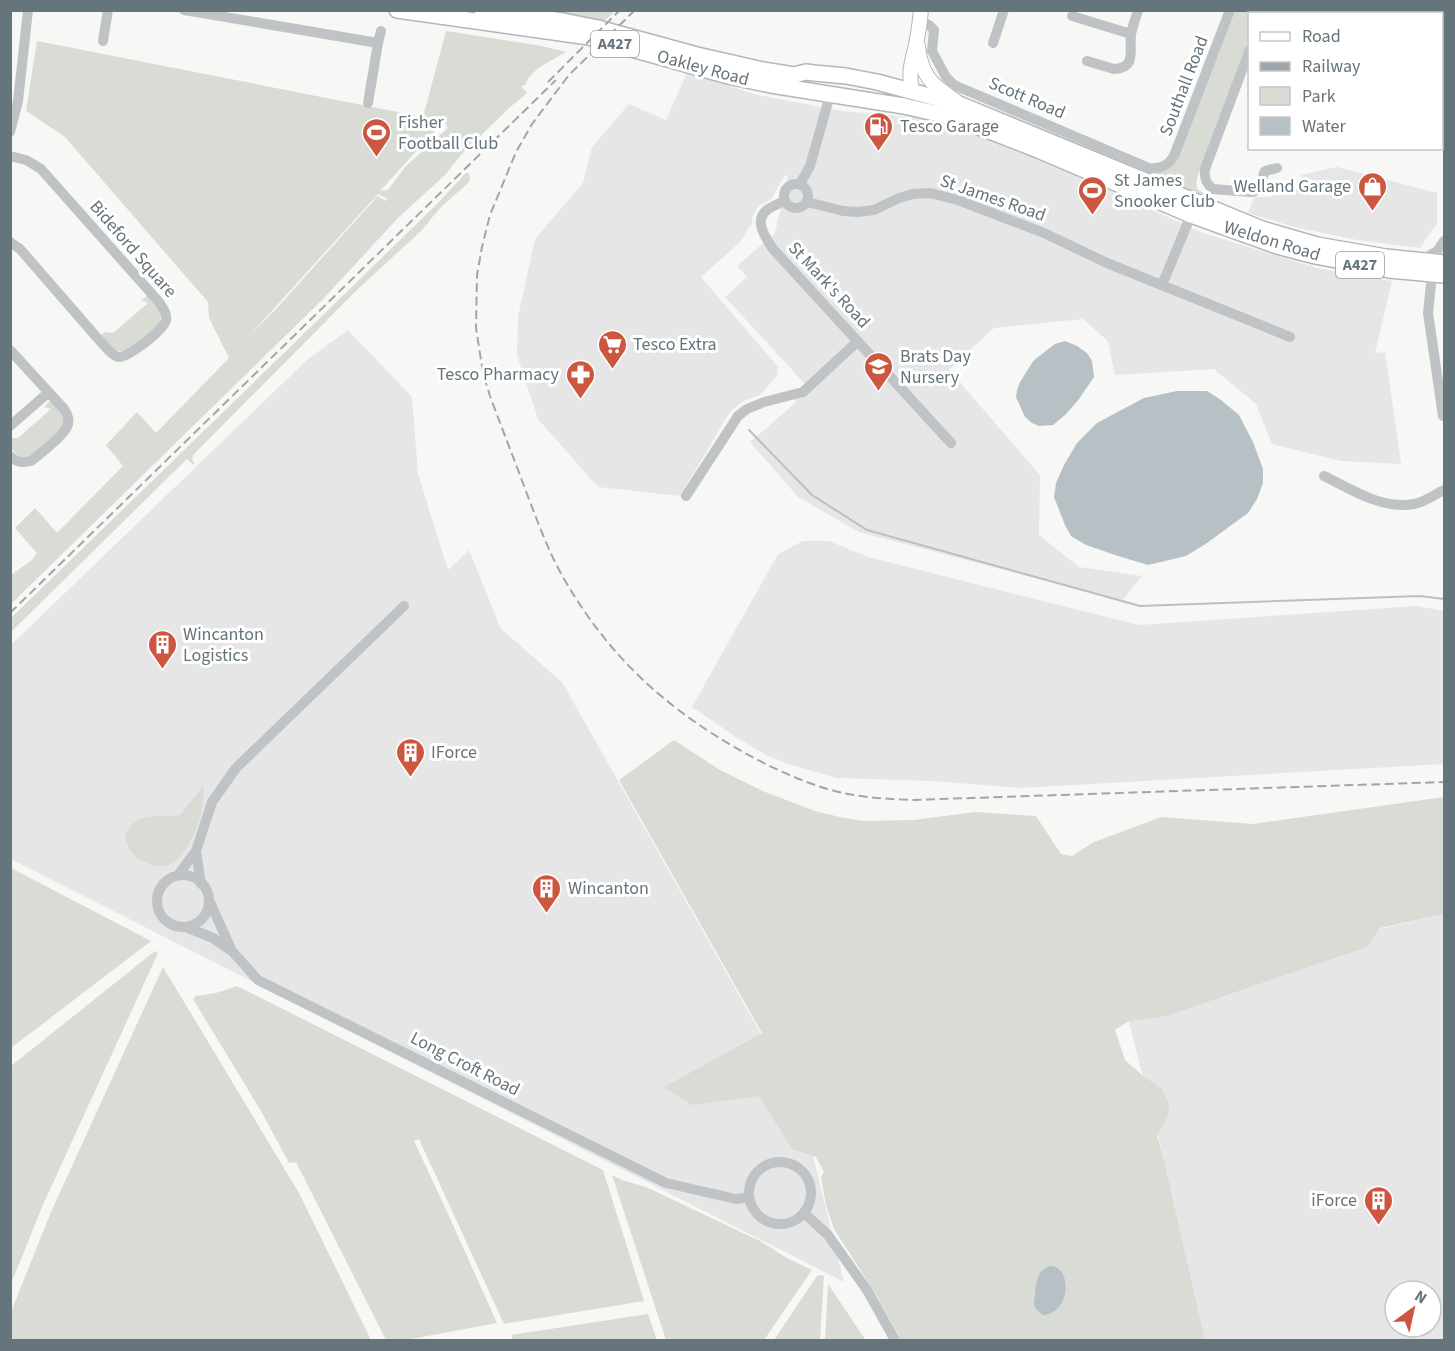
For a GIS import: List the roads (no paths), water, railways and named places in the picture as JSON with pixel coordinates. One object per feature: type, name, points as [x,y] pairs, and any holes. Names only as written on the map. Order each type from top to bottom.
[{"type":"highway","name":"Oakley Road","points":[[397,10],[589,37],[732,77],[904,106]]},
{"type":"highway","name":"Oakley Road","points":[[482,10],[598,28],[741,66],[794,75],[806,72],[846,76],[912,90]]},
{"type":"highway","points":[[794,75],[824,84],[828,87],[830,95]]},
{"type":"highway","points":[[830,95],[835,85],[846,76]]},
{"type":"highway","points":[[912,90],[915,98],[957,111]]},
{"type":"highway","name":"Weldon Road","points":[[904,106],[957,111],[1262,229],[1317,245],[1386,257],[1444,262]]},
{"type":"highway","name":"Weldon Road","points":[[957,111],[1038,150],[1191,215],[1259,240],[1315,256],[1389,270],[1438,274]]},
{"type":"main road","points":[[912,90],[909,81],[910,68],[921,15]]},
{"type":"main road","points":[[917,41],[919,57],[925,74],[957,111]]},
{"type":"main road","points":[[886,84],[903,75],[910,68]]},
{"type":"street","points":[[10,132],[28,10]]},
{"type":"street","points":[[103,40],[108,10]]},
{"type":"street","points":[[184,10],[245,15],[378,43]]},
{"type":"street","points":[[993,43],[1004,10]]},
{"type":"street","points":[[1087,61],[1114,69],[1122,67],[1129,61],[1132,54],[1131,34],[1138,10]]},
{"type":"street","name":"Southall Road","points":[[1161,167],[1170,162],[1174,156],[1230,10]]},
{"type":"street","name":"Scott Road","points":[[921,15],[934,30],[932,51],[946,77],[954,85],[1149,168],[1161,167]]},
{"type":"street","points":[[1072,16],[1131,34]]},
{"type":"street","points":[[368,103],[381,31]]},
{"type":"street","points":[[1248,54],[1204,169],[1204,176],[1213,189],[1256,192],[1260,189],[1265,171],[1277,168]]},
{"type":"street","points":[[800,184],[810,166],[830,95]]},
{"type":"street","name":"Bideford Square","points":[[10,156],[26,160],[41,169],[159,302],[166,315],[165,324],[128,354],[118,357],[100,341],[20,249],[10,242]]},
{"type":"street","points":[[794,184],[800,184],[807,190],[807,201],[801,207],[790,207],[784,201],[783,194],[786,188],[794,184]]},
{"type":"street","name":"St James Road","points":[[807,201],[843,211],[858,212],[874,210],[913,194],[930,193],[958,200],[1037,230],[1107,263],[1290,338]]},
{"type":"street","name":"St Mark's Road","points":[[784,201],[765,211],[761,221],[764,235],[773,249],[951,443]]},
{"type":"street","points":[[1162,285],[1191,215]]},
{"type":"street","points":[[1420,261],[1437,251],[1444,241]]},
{"type":"street","points":[[1438,274],[1428,313],[1443,416]]},
{"type":"street","points":[[686,496],[738,416],[747,409],[764,402],[803,392],[858,341]]},
{"type":"street","points":[[10,350],[68,416],[68,426],[65,430],[32,461],[17,462],[10,456]]},
{"type":"street","points":[[10,426],[49,392]]},
{"type":"street","points":[[1324,476],[1378,501],[1396,505],[1414,504],[1444,490]]},
{"type":"street","points":[[178,875],[196,851],[212,802],[236,768],[404,606]]},
{"type":"street","points":[[196,851],[201,884]]},
{"type":"street","points":[[186,927],[202,919],[206,914],[209,900],[201,884],[187,875],[178,875],[167,879],[160,888],[157,903],[159,911],[169,923],[213,938],[232,951]]},
{"type":"street","name":"Long Croft Road","points":[[209,900],[232,951],[258,980],[666,1183],[736,1199],[749,1197]]},
{"type":"street","points":[[770,1163],[790,1163],[799,1168],[806,1175],[810,1185],[809,1204],[804,1213],[787,1223],[776,1224],[758,1215],[749,1197],[751,1180],[756,1173],[770,1163]]},
{"type":"street","points":[[804,1213],[828,1234],[867,1290],[895,1341]]},
{"type":"water","points":[[1065,341],[1087,353],[1092,361],[1094,377],[1066,414],[1053,425],[1039,426],[1025,417],[1016,397],[1017,390],[1034,360],[1055,344]]},
{"type":"water","points":[[1177,391],[1207,391],[1239,415],[1253,442],[1263,469],[1263,483],[1248,513],[1186,556],[1148,565],[1086,545],[1071,536],[1054,497],[1056,483],[1077,443],[1097,423],[1144,398]]},
{"type":"water","points":[[1050,1266],[1062,1273],[1066,1289],[1059,1306],[1053,1312],[1043,1315],[1034,1304],[1036,1285],[1042,1271]]},
{"type":"waterway","points":[[749,430],[812,495],[867,530],[1140,606],[1420,596],[1444,599]]},
{"type":"railway","points":[[548,82],[620,10]]},
{"type":"railway","points":[[635,10],[569,75],[532,124],[516,152],[490,215],[482,247],[477,275],[476,328],[483,373],[490,396],[553,557],[580,605],[619,655],[641,678],[688,717],[743,752],[808,782],[848,794],[912,800],[1444,782]]},
{"type":"railway","points":[[10,613],[556,80]]},
{"type":"place","name":"Tesco Garage","points":[[879,152]]},
{"type":"place","name":"Fisher Football Club","points":[[377,158]]},
{"type":"place","name":"Welland Garage","points":[[1372,212]]},
{"type":"place","name":"St James Snooker Club","points":[[1093,216]]},
{"type":"place","name":"Tesco Extra","points":[[612,370]]},
{"type":"place","name":"Brats Day Nursery","points":[[879,392]]},
{"type":"place","name":"Tesco Pharmacy","points":[[580,400]]},
{"type":"place","name":"Wincanton Logistics","points":[[162,670]]},
{"type":"place","name":"IForce","points":[[410,778]]},
{"type":"place","name":"Wincanton","points":[[547,914]]},
{"type":"place","name":"iForce","points":[[1378,1226]]}]
